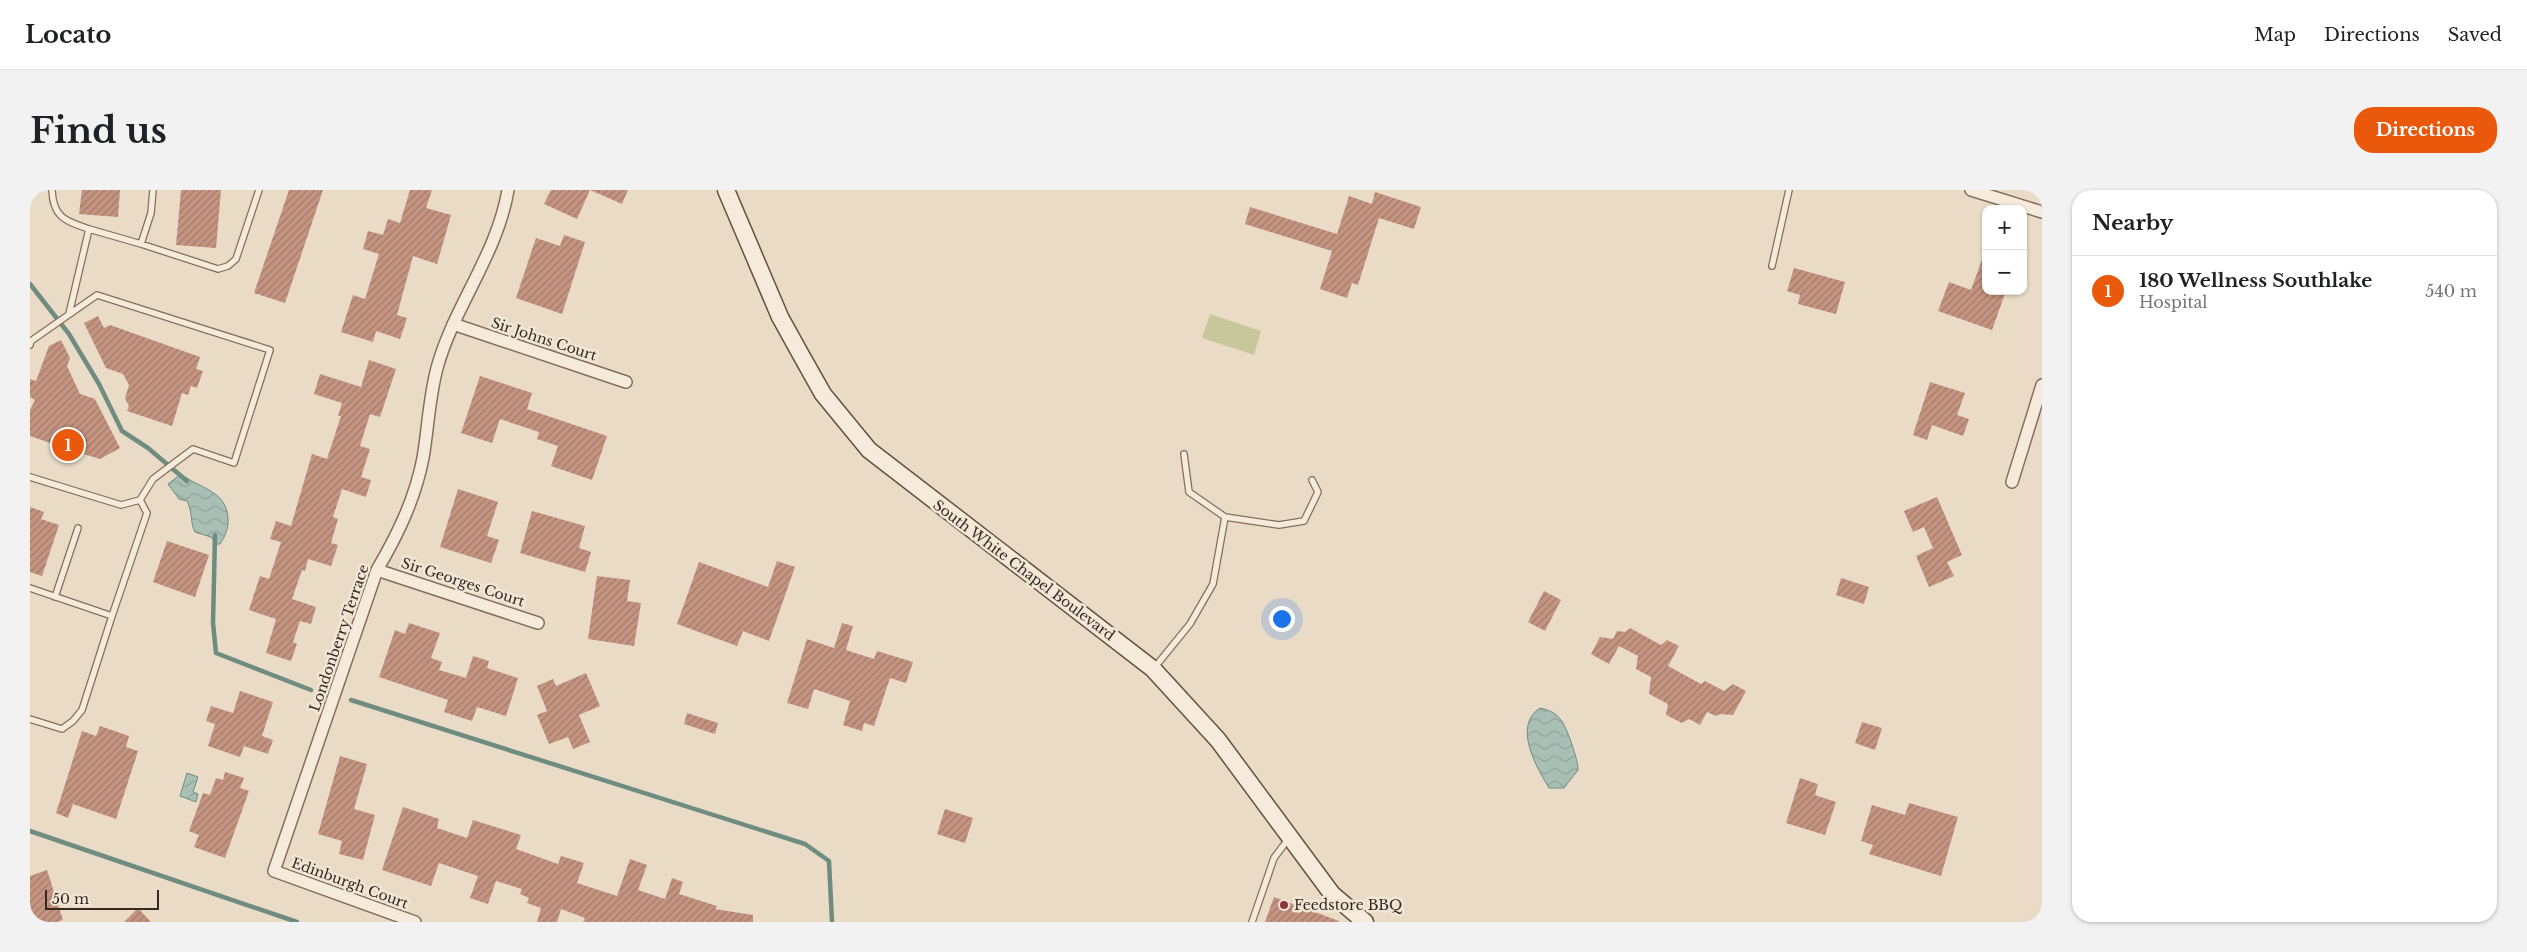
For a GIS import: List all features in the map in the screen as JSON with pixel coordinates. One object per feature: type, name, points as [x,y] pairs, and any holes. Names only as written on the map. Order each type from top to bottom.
[{"type":"main road","name":"South White Chapel Boulevard","points":[[726,190],[780,316],[801,355],[823,394],[870,450],[1153,669],[1218,740],[1332,894],[1365,922]]},
{"type":"street","name":"Londonberry Terrace","points":[[274,871],[377,570],[398,533],[413,495],[422,458],[437,369],[452,324],[489,254],[504,216],[508,190]]},
{"type":"street","points":[[1971,190],[2042,212]]},
{"type":"street","name":"Sir Johns Court","points":[[452,324],[626,382]]},
{"type":"street","points":[[2012,482],[2042,385]]},
{"type":"street","name":"Sir Georges Court","points":[[377,570],[538,623]]},
{"type":"street","name":"Edinburgh Court","points":[[274,871],[415,922]]},
{"type":"lane","points":[[52,190],[53,201],[58,213],[65,221],[218,270],[228,266],[236,259],[259,190]]},
{"type":"lane","points":[[141,244],[151,213],[153,190]]},
{"type":"lane","points":[[1772,266],[1788,190]]},
{"type":"lane","points":[[69,314],[89,229]]},
{"type":"lane","points":[[30,342],[97,294],[270,350],[234,463],[193,449],[153,479],[140,500],[121,505],[30,477]]},
{"type":"lane","points":[[1184,454],[1189,492],[1225,517],[1279,525],[1304,521],[1318,492],[1312,480]]},
{"type":"lane","points":[[30,720],[62,729],[73,721],[82,710],[147,513],[140,500]]},
{"type":"lane","points":[[1153,669],[1190,624],[1213,584],[1225,517]]},
{"type":"lane","points":[[55,596],[78,528]]},
{"type":"lane","points":[[30,588],[112,616]]},
{"type":"lane","points":[[1252,922],[1274,858],[1289,838]]},
{"type":"green space","points":[[1210,314],[1261,331],[1254,355],[1202,338]]},
{"type":"water","points":[[181,474],[211,491],[222,501],[226,509],[228,521],[224,538],[220,544],[216,544],[211,537],[195,532],[187,501],[179,499],[168,484]]},
{"type":"water","points":[[1540,708],[1554,713],[1563,722],[1574,752],[1578,770],[1564,788],[1549,788],[1533,759],[1527,736],[1528,725],[1532,716]]},
{"type":"water","points":[[187,773],[198,777],[193,792],[198,794],[196,802],[180,796]]},
{"type":"building","points":[[82,190],[120,190],[118,217],[79,214]]},
{"type":"building","points":[[181,190],[221,190],[216,248],[176,245]]},
{"type":"building","points":[[289,190],[323,190],[285,303],[254,293]]},
{"type":"building","points":[[410,190],[432,190],[426,208],[451,215],[437,264],[413,256],[397,315],[407,318],[400,339],[376,331],[373,342],[341,332],[353,295],[365,299],[379,254],[363,249],[368,231],[383,235],[388,219],[400,223]]},
{"type":"building","points":[[551,190],[590,190],[577,219],[544,204]]},
{"type":"building","points":[[590,190],[628,190],[622,204]]},
{"type":"building","points":[[1375,192],[1421,207],[1414,229],[1379,218],[1358,285],[1352,283],[1347,298],[1320,289],[1332,251],[1245,224],[1250,207],[1337,234],[1349,196],[1372,204]]},
{"type":"building","points":[[564,235],[585,242],[562,314],[516,298],[536,238],[560,246]]},
{"type":"building","points":[[1982,260],[1982,295],[2005,295],[1992,330],[1938,311],[1949,282],[1971,290]]},
{"type":"building","points":[[1794,268],[1845,282],[1836,314],[1798,304],[1800,295],[1787,291]]},
{"type":"building","points":[[98,316],[104,328],[110,325],[200,357],[196,369],[203,371],[197,388],[191,386],[188,395],[182,393],[172,426],[127,411],[129,406],[125,398],[129,385],[123,374],[106,368],[84,323]]},
{"type":"building","points":[[61,340],[70,358],[67,366],[80,394],[95,399],[120,448],[100,459],[77,452],[74,458],[56,452],[59,446],[30,436],[30,410],[35,400],[30,397],[30,379],[36,381],[49,346]]},
{"type":"building","points":[[369,360],[396,369],[380,417],[370,414],[360,446],[370,449],[361,477],[371,480],[366,497],[342,489],[333,517],[338,519],[331,543],[338,545],[331,566],[308,559],[305,571],[302,570],[292,599],[316,607],[311,624],[300,621],[293,642],[297,644],[291,661],[266,653],[276,619],[249,610],[260,576],[269,579],[281,542],[270,539],[276,521],[291,526],[312,454],[327,459],[341,416],[338,416],[342,403],[314,394],[320,374],[361,387]]},
{"type":"building","points":[[480,376],[532,393],[527,409],[607,436],[592,480],[551,466],[558,446],[537,439],[539,432],[500,419],[492,443],[461,433]]},
{"type":"building","points":[[1930,382],[1965,393],[1957,415],[1969,419],[1963,436],[1932,425],[1927,440],[1913,435]]},
{"type":"building","points":[[458,489],[498,502],[487,536],[499,540],[491,563],[440,547]]},
{"type":"building","points":[[1937,497],[1962,555],[1947,562],[1954,576],[1929,587],[1916,556],[1933,548],[1924,527],[1913,532],[1904,511]]},
{"type":"building","points":[[30,507],[44,512],[41,519],[59,525],[42,576],[30,572]]},
{"type":"building","points":[[532,511],[585,526],[579,548],[591,552],[585,572],[520,553]]},
{"type":"building","points":[[167,541],[209,555],[195,597],[153,582]]},
{"type":"building","points":[[777,561],[795,567],[769,641],[743,631],[737,646],[677,624],[699,562],[768,587]]},
{"type":"building","points":[[597,576],[630,580],[627,601],[641,603],[634,646],[588,639]]},
{"type":"building","points":[[1841,578],[1869,587],[1864,604],[1836,595]]},
{"type":"building","points":[[1544,591],[1561,600],[1545,631],[1528,622]]},
{"type":"building","points":[[409,623],[440,633],[431,658],[442,662],[439,670],[466,678],[473,656],[489,661],[487,668],[518,678],[506,716],[477,707],[472,721],[444,712],[448,700],[379,677],[395,630],[405,634]]},
{"type":"building","points":[[842,623],[853,626],[846,650],[874,659],[877,651],[913,662],[906,683],[890,678],[874,726],[864,723],[862,731],[843,725],[850,701],[814,689],[808,709],[787,703],[807,639],[834,648]]},
{"type":"building","points":[[1630,628],[1661,645],[1667,640],[1679,646],[1668,666],[1701,684],[1705,681],[1724,691],[1733,684],[1746,691],[1733,715],[1720,714],[1716,716],[1707,712],[1700,725],[1689,719],[1682,723],[1666,715],[1668,704],[1649,694],[1651,677],[1636,669],[1638,656],[1619,646],[1609,664],[1591,654],[1600,637],[1613,639],[1617,631],[1625,632]]},
{"type":"building","points":[[586,673],[600,706],[579,715],[590,742],[573,749],[568,737],[549,744],[537,715],[547,711],[537,686],[553,679],[556,686]]},
{"type":"building","points":[[240,691],[273,702],[262,736],[273,740],[268,754],[244,746],[240,757],[208,746],[215,724],[206,721],[211,706],[233,713]]},
{"type":"building","points":[[687,713],[718,723],[715,734],[684,724]]},
{"type":"building","points":[[1862,722],[1882,728],[1875,750],[1855,743]]},
{"type":"building","points":[[100,726],[129,736],[126,747],[138,751],[116,819],[73,804],[68,818],[56,813],[82,731],[96,736]]},
{"type":"building","points":[[340,756],[367,764],[354,809],[375,815],[363,860],[339,854],[342,841],[318,834]]},
{"type":"building","points":[[225,772],[244,778],[240,788],[249,791],[225,858],[194,847],[199,835],[189,831],[203,793],[210,795],[216,778],[223,780]]},
{"type":"building","points":[[1800,778],[1818,784],[1815,795],[1836,802],[1825,835],[1786,823]]},
{"type":"building","points":[[1909,803],[1958,817],[1941,876],[1869,854],[1873,845],[1861,841],[1872,805],[1905,815]]},
{"type":"building","points":[[403,807],[439,819],[437,828],[467,838],[473,820],[521,835],[516,849],[558,864],[561,856],[584,863],[577,883],[617,896],[630,859],[647,865],[638,890],[665,899],[672,878],[683,882],[679,894],[717,906],[715,909],[753,915],[753,922],[583,922],[585,918],[561,909],[557,922],[537,922],[541,908],[527,903],[529,898],[520,894],[522,889],[496,881],[488,904],[470,898],[478,876],[439,863],[431,886],[382,870]]},
{"type":"building","points":[[945,809],[973,818],[965,843],[937,834]]},
{"type":"building","points":[[47,870],[63,920],[57,922],[30,922],[30,876]]},
{"type":"building","name":"Feedstore BBQ","points":[[1274,897],[1339,921],[1265,922]]},
{"type":"building","points":[[138,908],[151,922],[124,922]]},
{"type":"waterway","points":[[30,284],[69,334],[99,384],[122,431],[148,448],[187,481]]},
{"type":"waterway","points":[[215,535],[213,623],[216,653],[311,690]]},
{"type":"waterway","points":[[351,700],[805,844],[829,861],[832,922]]},
{"type":"waterway","points":[[30,831],[297,922]]},
{"type":"place","name":"180 Wellness Southlake","points":[[68,445]]},
{"type":"place","name":"Feedstore BBQ","points":[[1284,905]]}]
